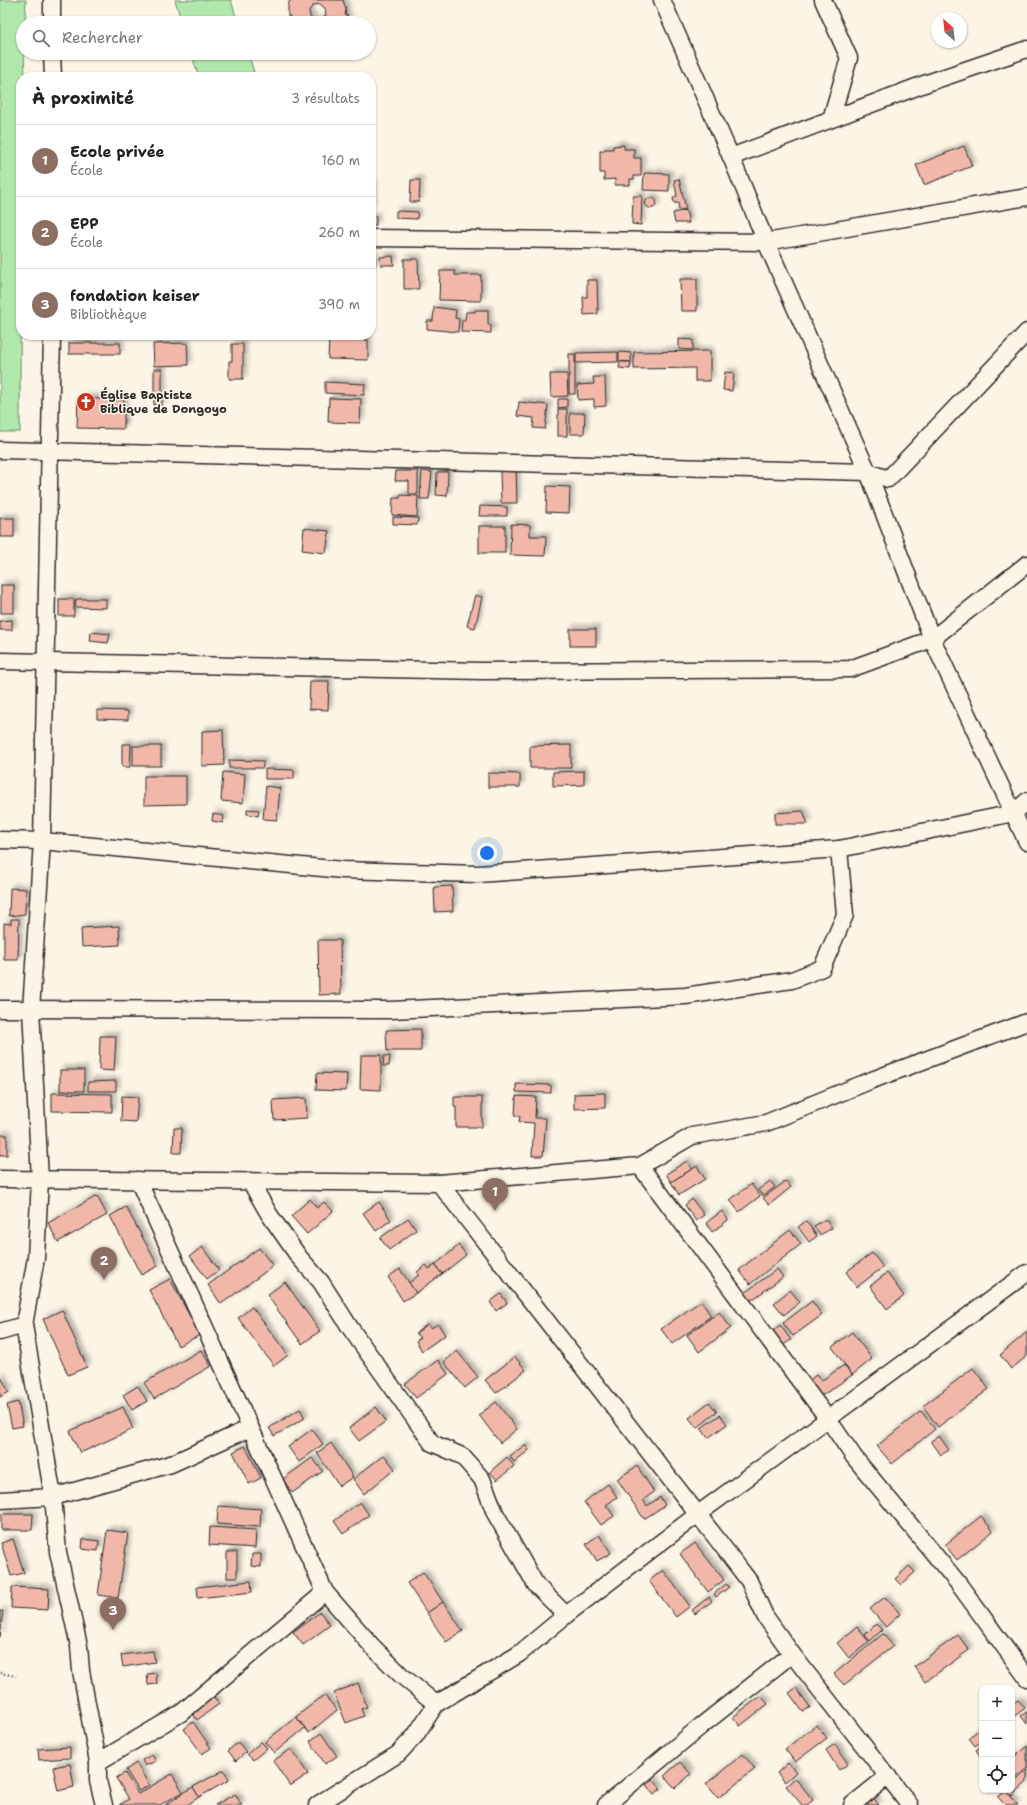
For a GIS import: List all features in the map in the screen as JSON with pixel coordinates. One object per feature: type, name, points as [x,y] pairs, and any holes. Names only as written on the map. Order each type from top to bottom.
[{"type":"street","points":[[52,0],[52,16]]},
{"type":"street","points":[[662,0],[731,157],[766,242],[868,472],[932,639],[1027,842]]},
{"type":"street","points":[[823,0],[849,58],[831,119]]},
{"type":"street","points":[[731,157],[927,83],[1027,48]]},
{"type":"street","points":[[52,60],[53,72]]},
{"type":"street","points":[[376,238],[766,242],[1027,197]]},
{"type":"street","points":[[0,450],[868,472],[888,479],[1027,332]]},
{"type":"street","points":[[52,340],[42,841],[31,1010],[40,1179],[36,1258],[24,1325],[54,1498],[58,1552],[79,1646],[81,1671],[98,1762],[98,1781],[104,1805]]},
{"type":"street","points":[[0,661],[483,671],[843,670],[850,669],[932,639],[1027,564]]},
{"type":"street","points":[[0,840],[42,841],[343,870],[477,874],[839,849],[1014,813],[1027,801]]},
{"type":"street","points":[[0,1009],[391,1010],[685,996],[792,980],[822,968],[845,915],[839,849]]},
{"type":"street","points":[[0,1179],[439,1183],[640,1166],[692,1136],[766,1123],[872,1080],[1027,1022]]},
{"type":"street","points":[[640,1166],[828,1419],[854,1457],[958,1583],[1027,1678]]},
{"type":"street","points":[[138,1180],[325,1592],[371,1646],[400,1676],[436,1704]]},
{"type":"street","points":[[250,1181],[269,1214],[299,1257],[321,1282],[351,1329],[432,1442],[462,1456],[482,1479],[496,1514],[536,1585],[566,1615]]},
{"type":"street","points":[[439,1183],[749,1581],[765,1616],[792,1654],[910,1805]]},
{"type":"street","points":[[317,1805],[398,1754],[415,1736],[436,1704],[519,1654],[566,1615],[698,1514],[1027,1273]]},
{"type":"street","points":[[0,1332],[24,1325]]},
{"type":"street","points":[[0,1500],[54,1498],[171,1464],[250,1428]]},
{"type":"street","points":[[98,1762],[181,1713],[325,1592]]},
{"type":"street","points":[[606,1805],[701,1726],[792,1654]]},
{"type":"street","points":[[852,1805],[888,1776]]},
{"type":"path","points":[[0,1673],[16,1676]]},
{"type":"green space","points":[[0,0],[26,0],[25,16],[16,16],[16,60],[24,60],[25,72],[16,72],[16,340],[20,340],[20,432],[0,432]]},
{"type":"green space","points":[[175,0],[231,0],[236,16],[180,16]]},
{"type":"green space","points":[[193,60],[250,60],[254,72],[197,72]]},
{"type":"building","points":[[290,0],[343,0],[346,10],[345,15],[348,16],[325,16],[325,8],[320,4],[314,5],[309,10],[310,16],[288,16],[288,5]]},
{"type":"building","points":[[624,145],[624,149],[634,149],[634,158],[641,158],[641,176],[634,176],[634,179],[630,179],[630,185],[615,185],[615,179],[604,180],[604,173],[600,173],[600,151],[604,151],[604,149],[613,149],[613,146]]},
{"type":"building","points":[[964,146],[972,166],[924,185],[916,165]]},
{"type":"building","points":[[644,173],[669,174],[669,191],[643,190]]},
{"type":"building","points":[[679,179],[686,209],[679,210],[678,203],[674,203],[673,198],[677,196],[674,180]]},
{"type":"building","points":[[411,180],[420,180],[419,202],[410,202]]},
{"type":"building","points":[[633,196],[642,196],[641,225],[632,224]]},
{"type":"building","points":[[651,197],[655,199],[657,203],[655,207],[651,209],[647,207],[645,203],[647,199]]},
{"type":"building","points":[[686,210],[689,223],[675,223],[673,213]]},
{"type":"building","points":[[396,211],[418,212],[417,219],[396,218]]},
{"type":"building","points":[[393,256],[394,265],[381,265],[380,257]]},
{"type":"building","points":[[404,259],[418,259],[419,289],[404,289]]},
{"type":"building","points":[[440,271],[455,271],[455,275],[481,275],[481,301],[439,300]]},
{"type":"building","points":[[680,279],[697,279],[697,311],[681,311]]},
{"type":"building","points":[[587,280],[597,280],[598,314],[584,315],[583,297],[587,297]]},
{"type":"building","points":[[434,307],[456,310],[455,318],[459,319],[458,332],[427,329],[427,321],[433,321]]},
{"type":"building","points":[[475,310],[488,310],[488,325],[491,325],[491,333],[461,332],[462,320],[465,320],[466,312],[475,312]]},
{"type":"building","points":[[679,339],[693,340],[693,350],[679,349]]},
{"type":"building","points":[[329,340],[368,340],[368,360],[328,359]]},
{"type":"building","points":[[69,343],[120,343],[120,354],[69,354]]},
{"type":"building","points":[[187,343],[188,365],[154,366],[153,344]]},
{"type":"building","points":[[232,344],[243,344],[243,379],[229,379],[229,361],[232,361]]},
{"type":"building","points":[[710,351],[710,381],[695,381],[695,368],[634,369],[634,352]]},
{"type":"building","points":[[618,352],[618,362],[576,363],[576,353]]},
{"type":"building","points":[[619,352],[631,353],[631,362],[619,361]]},
{"type":"building","points":[[569,354],[575,354],[575,394],[569,394]]},
{"type":"building","points":[[620,362],[631,362],[630,369],[619,368]]},
{"type":"building","points":[[154,369],[162,369],[162,405],[154,405]]},
{"type":"building","points":[[725,372],[734,373],[732,391],[723,390]]},
{"type":"building","points":[[550,374],[567,374],[568,396],[551,397]]},
{"type":"building","points":[[593,377],[605,377],[606,406],[594,407],[594,399],[578,400],[577,385],[594,384]]},
{"type":"building","points":[[325,382],[365,384],[364,395],[325,393]]},
{"type":"building","points":[[78,398],[124,400],[124,429],[77,428]]},
{"type":"building","points":[[329,398],[361,399],[360,423],[328,422]]},
{"type":"building","points":[[558,399],[567,399],[567,407],[558,408]]},
{"type":"building","points":[[519,402],[548,405],[545,429],[533,428],[534,418],[517,416]]},
{"type":"building","points":[[558,409],[567,409],[567,436],[558,436]]},
{"type":"building","points":[[570,413],[585,413],[584,434],[570,434]]},
{"type":"building","points":[[516,469],[517,503],[501,503],[500,470]]},
{"type":"building","points":[[396,471],[418,471],[418,494],[409,494],[409,481],[395,481]]},
{"type":"building","points":[[422,471],[432,472],[429,499],[420,499]]},
{"type":"building","points":[[437,472],[448,472],[447,496],[436,495]]},
{"type":"building","points":[[547,486],[570,487],[569,513],[546,512]]},
{"type":"building","points":[[400,495],[418,496],[417,517],[392,515],[393,498],[400,498]]},
{"type":"building","points":[[480,506],[507,507],[507,516],[479,516]]},
{"type":"building","points":[[393,517],[418,518],[417,525],[393,524]]},
{"type":"building","points":[[0,518],[14,518],[14,537],[0,537]]},
{"type":"building","points":[[511,524],[530,525],[530,536],[546,536],[545,556],[510,555]]},
{"type":"building","points":[[479,526],[505,526],[505,553],[479,553]]},
{"type":"building","points":[[304,528],[329,531],[326,553],[302,550]]},
{"type":"building","points":[[1,585],[14,585],[14,613],[1,613]]},
{"type":"building","points":[[475,595],[482,597],[475,628],[467,626]]},
{"type":"building","points":[[59,599],[74,599],[74,616],[59,616]]},
{"type":"building","points":[[76,599],[106,599],[106,608],[75,607]]},
{"type":"building","points":[[12,620],[12,630],[0,630],[0,621]]},
{"type":"building","points":[[570,629],[596,629],[596,646],[570,646]]},
{"type":"building","points":[[91,632],[110,634],[108,643],[90,641]]},
{"type":"building","points":[[310,681],[329,681],[328,710],[309,709]]},
{"type":"building","points":[[97,710],[128,711],[128,720],[97,719]]},
{"type":"building","points":[[223,730],[224,765],[202,766],[202,731]]},
{"type":"building","points":[[122,744],[131,744],[130,767],[122,767]]},
{"type":"building","points":[[571,745],[571,768],[530,768],[530,746]]},
{"type":"building","points":[[133,746],[161,746],[161,766],[133,766]]},
{"type":"building","points":[[229,760],[263,761],[263,768],[229,768]]},
{"type":"building","points":[[265,769],[294,770],[294,779],[265,779]]},
{"type":"building","points":[[584,771],[584,785],[553,786],[553,772]]},
{"type":"building","points":[[223,772],[245,774],[243,803],[221,801]]},
{"type":"building","points":[[488,773],[520,774],[520,787],[488,787]]},
{"type":"building","points":[[144,776],[186,776],[186,804],[144,805]]},
{"type":"building","points":[[266,786],[280,788],[277,820],[263,819]]},
{"type":"building","points":[[247,809],[259,810],[258,816],[247,814]]},
{"type":"building","points":[[803,811],[808,824],[775,824],[775,813]]},
{"type":"building","points":[[213,814],[224,816],[223,823],[212,821]]},
{"type":"building","points":[[452,886],[453,911],[435,912],[434,887]]},
{"type":"building","points":[[10,888],[26,889],[25,914],[9,916]]},
{"type":"building","points":[[11,919],[19,919],[18,960],[4,960],[4,923],[11,924]]},
{"type":"building","points":[[119,926],[120,945],[82,947],[81,928]]},
{"type":"building","points":[[318,940],[340,940],[341,994],[319,995]]},
{"type":"building","points":[[421,1029],[421,1051],[387,1051],[386,1030]]},
{"type":"building","points":[[100,1036],[116,1036],[114,1071],[99,1070]]},
{"type":"building","points":[[361,1055],[381,1055],[381,1090],[360,1089]]},
{"type":"building","points":[[384,1056],[390,1056],[389,1066],[383,1066]]},
{"type":"building","points":[[60,1070],[84,1070],[84,1091],[60,1091]]},
{"type":"building","points":[[317,1073],[347,1074],[346,1091],[316,1090]]},
{"type":"building","points":[[116,1081],[116,1091],[88,1091],[88,1082]]},
{"type":"building","points":[[516,1084],[551,1085],[551,1093],[516,1092]]},
{"type":"building","points":[[52,1093],[112,1094],[112,1112],[52,1111]]},
{"type":"building","points":[[605,1093],[605,1108],[574,1109],[574,1094]]},
{"type":"building","points":[[122,1096],[138,1097],[136,1122],[121,1121]]},
{"type":"building","points":[[516,1096],[536,1097],[535,1118],[546,1118],[543,1156],[532,1156],[534,1123],[519,1122],[520,1116],[515,1116]]},
{"type":"building","points":[[454,1097],[482,1097],[482,1127],[456,1127],[456,1107],[454,1107]]},
{"type":"building","points":[[306,1098],[307,1118],[274,1120],[273,1100]]},
{"type":"building","points":[[174,1128],[182,1128],[181,1153],[173,1153]]},
{"type":"building","points":[[0,1135],[7,1135],[7,1155],[0,1155]]},
{"type":"building","points":[[687,1161],[692,1169],[671,1182],[666,1174]]},
{"type":"building","points":[[697,1166],[705,1179],[679,1195],[671,1182]]},
{"type":"building","points":[[770,1181],[775,1187],[763,1196],[758,1190]]},
{"type":"building","points":[[786,1181],[791,1187],[769,1205],[763,1198]]},
{"type":"building","points":[[751,1184],[760,1196],[739,1212],[730,1200]]},
{"type":"building","points":[[97,1196],[107,1215],[58,1242],[48,1223]]},
{"type":"building","points":[[310,1199],[317,1208],[324,1202],[333,1211],[307,1234],[291,1216]]},
{"type":"building","points":[[692,1199],[704,1215],[696,1221],[685,1205]]},
{"type":"building","points":[[379,1202],[391,1220],[376,1231],[363,1213]]},
{"type":"building","points":[[126,1207],[158,1266],[141,1275],[110,1216]]},
{"type":"building","points":[[722,1211],[728,1220],[712,1232],[706,1223]]},
{"type":"building","points":[[408,1218],[416,1230],[389,1250],[380,1238]]},
{"type":"building","points":[[826,1219],[832,1228],[820,1235],[814,1226]]},
{"type":"building","points":[[806,1221],[817,1236],[809,1242],[798,1227]]},
{"type":"building","points":[[790,1230],[801,1244],[750,1284],[739,1270]]},
{"type":"building","points":[[459,1245],[466,1255],[442,1274],[435,1265]]},
{"type":"building","points":[[202,1247],[219,1270],[207,1279],[190,1256]]},
{"type":"building","points":[[259,1248],[273,1266],[221,1304],[208,1285]]},
{"type":"building","points":[[872,1253],[883,1267],[857,1287],[846,1272]]},
{"type":"building","points":[[426,1265],[429,1269],[435,1265],[442,1274],[416,1293],[409,1283],[419,1275],[417,1272]]},
{"type":"building","points":[[400,1269],[416,1293],[403,1301],[388,1277]]},
{"type":"building","points":[[777,1269],[783,1277],[749,1302],[743,1294]]},
{"type":"building","points":[[887,1273],[904,1296],[887,1309],[870,1286]]},
{"type":"building","points":[[170,1279],[200,1335],[178,1346],[149,1290]]},
{"type":"building","points":[[285,1282],[320,1331],[302,1344],[267,1295]]},
{"type":"building","points":[[790,1290],[800,1302],[784,1315],[774,1303]]},
{"type":"building","points":[[501,1294],[507,1303],[496,1311],[490,1302]]},
{"type":"building","points":[[701,1301],[711,1316],[672,1344],[661,1329]]},
{"type":"building","points":[[812,1301],[822,1315],[793,1336],[783,1323]]},
{"type":"building","points":[[252,1307],[288,1355],[274,1366],[238,1318]]},
{"type":"building","points":[[62,1310],[87,1367],[68,1375],[43,1319]]},
{"type":"building","points":[[719,1312],[731,1328],[699,1352],[687,1335]]},
{"type":"building","points":[[428,1324],[431,1328],[438,1324],[445,1335],[422,1351],[416,1341],[420,1338],[416,1333]]},
{"type":"building","points":[[780,1325],[791,1340],[783,1345],[773,1331]]},
{"type":"building","points":[[852,1332],[872,1359],[852,1375],[832,1347]]},
{"type":"building","points":[[1027,1332],[1027,1356],[1011,1369],[1000,1355]]},
{"type":"building","points":[[201,1350],[211,1366],[154,1399],[144,1383]]},
{"type":"building","points":[[457,1351],[478,1377],[465,1388],[444,1362]]},
{"type":"building","points":[[515,1357],[526,1370],[496,1393],[485,1380]]},
{"type":"building","points":[[438,1360],[448,1374],[416,1398],[405,1384]]},
{"type":"building","points":[[844,1365],[852,1375],[823,1395],[813,1394],[806,1383],[816,1375],[821,1381]]},
{"type":"building","points":[[973,1368],[989,1389],[938,1427],[923,1406]]},
{"type":"building","points":[[0,1375],[9,1392],[0,1397]]},
{"type":"building","points":[[138,1386],[147,1401],[132,1410],[123,1395]]},
{"type":"building","points":[[18,1402],[23,1426],[12,1428],[7,1405]]},
{"type":"building","points":[[496,1402],[517,1429],[500,1443],[479,1415]]},
{"type":"building","points":[[709,1402],[717,1412],[697,1428],[689,1418]]},
{"type":"building","points":[[123,1407],[133,1429],[80,1453],[70,1431]]},
{"type":"building","points":[[376,1407],[386,1421],[359,1441],[349,1428]]},
{"type":"building","points":[[300,1409],[305,1418],[274,1436],[269,1428]]},
{"type":"building","points":[[921,1411],[935,1429],[892,1464],[877,1446]]},
{"type":"building","points":[[720,1415],[727,1424],[708,1438],[701,1428]]},
{"type":"building","points":[[312,1429],[323,1444],[299,1462],[288,1447]]},
{"type":"building","points":[[939,1436],[949,1450],[941,1455],[931,1441]]},
{"type":"building","points":[[331,1443],[353,1477],[339,1486],[317,1453]]},
{"type":"building","points":[[525,1445],[529,1450],[514,1462],[510,1456]]},
{"type":"building","points":[[245,1446],[261,1478],[249,1484],[233,1452]]},
{"type":"building","points":[[384,1455],[395,1469],[364,1494],[353,1479]]},
{"type":"building","points":[[507,1457],[514,1466],[497,1480],[490,1472]]},
{"type":"building","points":[[312,1458],[323,1471],[292,1493],[283,1479]]},
{"type":"building","points":[[637,1466],[654,1492],[643,1500],[647,1506],[660,1497],[665,1505],[644,1519],[617,1479]]},
{"type":"building","points":[[608,1484],[617,1497],[606,1505],[614,1516],[601,1525],[584,1502]]},
{"type":"building","points":[[360,1502],[369,1515],[343,1534],[334,1521]]},
{"type":"building","points":[[218,1506],[261,1509],[260,1527],[217,1524]]},
{"type":"building","points":[[1,1514],[33,1514],[32,1530],[1,1530]]},
{"type":"building","points":[[981,1516],[993,1531],[957,1560],[945,1545]]},
{"type":"building","points":[[210,1527],[256,1530],[255,1548],[209,1545]]},
{"type":"building","points":[[107,1530],[128,1533],[118,1598],[98,1595]]},
{"type":"building","points":[[599,1535],[611,1553],[597,1561],[586,1544]]},
{"type":"building","points":[[13,1539],[24,1573],[11,1576],[1,1543]]},
{"type":"building","points":[[83,1539],[99,1541],[98,1551],[82,1549]]},
{"type":"building","points":[[695,1543],[724,1580],[708,1592],[680,1554]]},
{"type":"building","points":[[227,1552],[237,1552],[237,1578],[227,1578]]},
{"type":"building","points":[[252,1554],[261,1554],[261,1567],[251,1566]]},
{"type":"building","points":[[909,1566],[915,1572],[901,1585],[895,1579]]},
{"type":"building","points":[[663,1570],[690,1606],[676,1617],[649,1581]]},
{"type":"building","points":[[423,1572],[443,1602],[427,1613],[407,1583]]},
{"type":"building","points":[[251,1581],[252,1592],[198,1598],[197,1587]]},
{"type":"building","points":[[726,1584],[729,1587],[716,1597],[714,1594]]},
{"type":"building","points":[[12,1587],[49,1589],[48,1610],[11,1608]]},
{"type":"building","points":[[709,1597],[712,1601],[695,1614],[692,1610]]},
{"type":"building","points":[[885,1597],[900,1614],[886,1627],[870,1609]]},
{"type":"building","points":[[443,1602],[463,1631],[446,1642],[427,1613]]},
{"type":"building","points":[[0,1611],[3,1611],[0,1637]]},
{"type":"building","points":[[320,1612],[330,1625],[303,1645],[293,1632]]},
{"type":"building","points":[[876,1624],[882,1630],[870,1641],[865,1635]]},
{"type":"building","points":[[857,1627],[869,1642],[849,1658],[837,1643]]},
{"type":"building","points":[[883,1634],[893,1646],[844,1685],[834,1674]]},
{"type":"building","points":[[958,1635],[969,1650],[925,1682],[914,1667]]},
{"type":"building","points":[[153,1651],[155,1662],[123,1667],[121,1655]]},
{"type":"building","points":[[156,1673],[157,1684],[148,1685],[147,1674]]},
{"type":"building","points":[[358,1683],[367,1707],[361,1709],[364,1716],[346,1723],[334,1693]]},
{"type":"building","points":[[796,1688],[810,1707],[803,1712],[789,1693]]},
{"type":"building","points":[[212,1694],[219,1704],[197,1720],[190,1710]]},
{"type":"building","points":[[324,1695],[337,1710],[309,1733],[296,1717]]},
{"type":"building","points":[[761,1696],[768,1704],[740,1726],[733,1717]]},
{"type":"building","points":[[1018,1700],[1025,1708],[1015,1716],[1015,1702]]},
{"type":"building","points":[[1027,1712],[1027,1724],[1021,1716]]},
{"type":"building","points":[[296,1717],[305,1728],[274,1753],[265,1742]]},
{"type":"building","points":[[193,1722],[211,1748],[202,1754],[184,1729]]},
{"type":"building","points":[[817,1725],[827,1738],[795,1762],[785,1749]]},
{"type":"building","points":[[979,1730],[979,1743],[975,1746],[969,1738]]},
{"type":"building","points":[[321,1733],[337,1756],[325,1764],[310,1741]]},
{"type":"building","points":[[238,1742],[246,1752],[236,1761],[228,1751]]},
{"type":"building","points":[[261,1742],[267,1748],[253,1760],[247,1754]]},
{"type":"building","points":[[835,1744],[848,1764],[839,1770],[826,1750]]},
{"type":"building","points":[[1027,1746],[1027,1768],[1015,1779],[1015,1757]]},
{"type":"building","points":[[70,1747],[70,1758],[39,1760],[38,1749]]},
{"type":"building","points":[[979,1748],[979,1754],[976,1750]]},
{"type":"building","points":[[291,1749],[308,1774],[290,1786],[273,1761]]},
{"type":"building","points":[[743,1754],[755,1769],[718,1798],[706,1784]]},
{"type":"building","points":[[152,1755],[156,1761],[145,1766],[142,1760]]},
{"type":"building","points":[[680,1762],[691,1774],[675,1788],[664,1776]]},
{"type":"building","points":[[136,1763],[149,1785],[139,1791],[126,1770]]},
{"type":"building","points":[[788,1763],[796,1772],[785,1782],[777,1773]]},
{"type":"building","points":[[70,1764],[74,1787],[58,1791],[53,1767]]},
{"type":"building","points":[[224,1770],[229,1780],[199,1797],[193,1787]]},
{"type":"building","points":[[1027,1770],[1027,1782],[1012,1796],[1009,1793],[1015,1793],[1015,1782]]},
{"type":"building","points":[[125,1773],[138,1794],[172,1774],[183,1792],[160,1805],[119,1805],[129,1799],[116,1778]]},
{"type":"building","points":[[795,1778],[813,1800],[807,1805],[802,1805],[786,1786]]},
{"type":"building","points":[[653,1779],[661,1789],[654,1794],[646,1785]]},
{"type":"building","points":[[193,1787],[199,1797],[187,1805],[165,1805]]},
{"type":"building","points":[[1003,1793],[1008,1793],[1018,1805],[1005,1805],[998,1797]]},
{"type":"building","points":[[235,1794],[242,1805],[215,1805]]},
{"type":"building","points":[[873,1797],[879,1805],[863,1805]]},
{"type":"place","name":"Église Baptiste Biblique de Dongoyo","points":[[86,402]]},
{"type":"place","name":"Ecole privée","points":[[495,1211]]},
{"type":"place","name":"EPP","points":[[104,1280]]},
{"type":"place","name":"fondation keiser","points":[[113,1630]]}]
